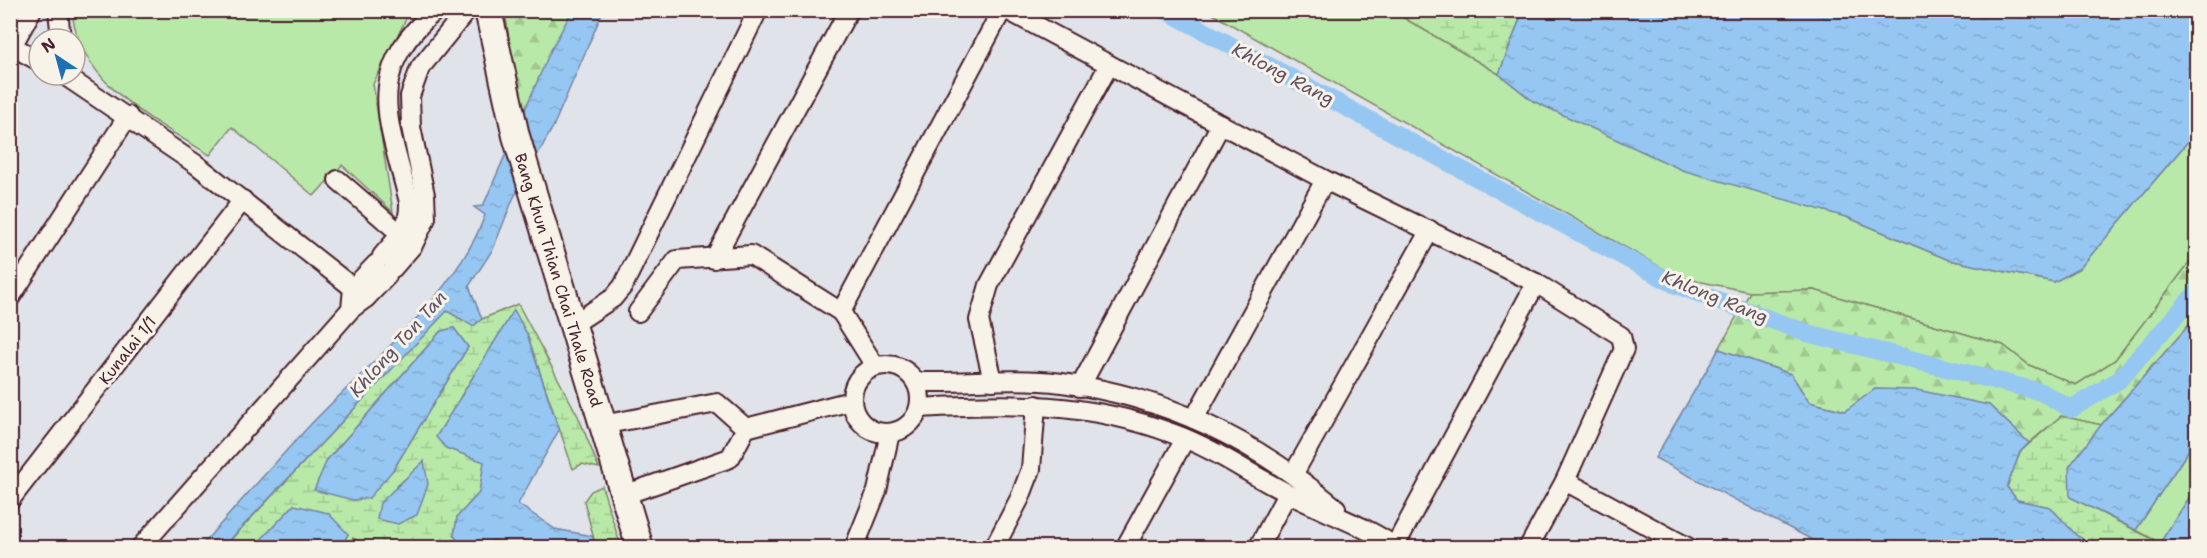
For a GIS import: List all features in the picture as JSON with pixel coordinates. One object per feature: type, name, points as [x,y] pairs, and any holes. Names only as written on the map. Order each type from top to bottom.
[{"type":"main road","name":"Bang Khun Thian Chai Thale Road","points":[[488,10],[516,136],[640,548]]},
{"type":"street","points":[[27,55],[11,47],[32,10]]},
{"type":"street","points":[[57,10],[59,27]]},
{"type":"street","points":[[407,239],[410,217],[409,202],[386,105],[386,92],[389,75],[398,56],[420,24],[436,10]]},
{"type":"street","points":[[140,548],[351,309],[360,293],[426,218],[425,195],[411,127],[410,96],[420,68],[467,10]]},
{"type":"street","points":[[572,325],[613,298],[623,286],[758,10]]},
{"type":"street","points":[[714,259],[849,10]]},
{"type":"street","points":[[841,312],[1002,10]]},
{"type":"street","points":[[1007,10],[1325,180],[1536,283],[1621,336],[1624,348],[1564,481],[1528,548]]},
{"type":"street","points":[[993,381],[980,320],[989,285],[1109,64]]},
{"type":"street","points":[[83,87],[128,116],[243,200],[360,293]]},
{"type":"street","points":[[10,298],[128,116]]},
{"type":"street","points":[[1080,387],[1221,124]]},
{"type":"street","points":[[338,180],[407,239]]},
{"type":"street","points":[[1194,419],[1325,180]]},
{"type":"street","name":"Kunalai 1/1","points":[[10,500],[243,200]]},
{"type":"street","points":[[1294,473],[1430,230]]},
{"type":"street","points":[[638,312],[677,260],[751,255],[841,312],[875,366]]},
{"type":"street","points":[[916,382],[1061,383],[1124,396],[1194,419],[1231,436],[1294,473],[1354,522],[1395,547],[1536,283]]},
{"type":"street","points":[[887,364],[898,367],[916,382],[920,393],[919,408],[910,424],[890,433],[868,429],[854,412],[851,401],[857,380],[875,366],[887,364]]},
{"type":"street","points":[[624,495],[730,458],[746,428],[851,401]]},
{"type":"street","points":[[602,425],[717,403],[746,428]]},
{"type":"street","points":[[919,408],[1001,403],[1060,406],[1121,418],[1185,439],[1225,457],[1287,494],[1354,522]]},
{"type":"street","points":[[994,548],[1020,498],[1031,468],[1036,405]]},
{"type":"street","points":[[854,548],[877,490],[890,433]]},
{"type":"street","points":[[1125,548],[1185,439]]},
{"type":"street","points":[[1564,481],[1689,548]]},
{"type":"street","points":[[1257,548],[1287,494]]},
{"type":"green space","points":[[72,11],[410,11],[373,84],[393,212],[342,165],[314,196],[232,127],[210,155],[165,128],[122,97],[88,59],[87,27],[76,27]]},
{"type":"green space","points":[[505,11],[572,11],[523,113],[517,94]]},
{"type":"green space","points":[[1207,11],[1392,11],[1499,74],[1533,101],[1849,218],[1949,260],[2054,282],[2080,268],[2196,132],[2196,254],[2115,360],[2076,385],[2029,365],[2003,345],[1814,290],[1750,292],[1678,277]]},
{"type":"green space","points":[[1392,11],[1523,11],[1499,74]]},
{"type":"green space","points":[[2196,254],[2196,317],[2101,425],[2061,416],[2029,443],[1989,405],[1875,389],[1846,411],[1809,402],[1791,374],[1719,349],[1750,292],[1814,290],[2003,345],[2029,365],[2076,385],[2115,360]]},
{"type":"green space","points":[[518,304],[578,416],[599,468],[582,464],[573,469],[527,334],[514,311],[461,396],[446,448],[485,461],[479,493],[457,517],[454,536],[464,547],[371,547],[353,538],[348,547],[341,547],[348,534],[294,505],[254,547],[223,548],[447,310],[473,326],[482,319]],"holes":[[[454,328],[468,347],[393,470],[327,460],[441,331]],[[424,462],[398,524],[396,487]]]},
{"type":"green space","points":[[2061,416],[2102,425],[2070,497],[2168,547],[2098,547],[2077,536],[2050,507],[2017,500],[2007,487],[2020,452]]},
{"type":"green space","points":[[2196,439],[2196,487],[2160,543],[2136,530]]},
{"type":"green space","points":[[602,486],[621,547],[596,547],[584,501],[591,491]]},
{"type":"water","name":"Khlong Ton Tan","points":[[572,11],[603,11],[553,127],[513,199],[493,249],[469,286],[482,319],[473,326],[447,311],[223,547],[199,548],[313,422],[410,326],[455,272],[472,244],[485,215],[474,207],[483,206],[550,52]]},
{"type":"water","points":[[1523,11],[2196,11],[2196,132],[2080,268],[2054,282],[1949,260],[1849,218],[1682,170],[1533,101],[1499,74]]},
{"type":"water","points":[[514,310],[527,334],[559,430],[518,504],[555,529],[592,536],[596,547],[464,547],[454,536],[457,517],[479,493],[484,462],[446,448],[436,437]]},
{"type":"water","points":[[2196,317],[2196,439],[2136,530],[2070,497],[2069,467],[2101,425]]},
{"type":"water","points":[[454,328],[468,347],[393,470],[369,498],[353,500],[314,490],[327,460],[441,331]]},
{"type":"water","points":[[1719,349],[1791,374],[1809,402],[1845,411],[1875,389],[1917,390],[1989,405],[2029,443],[2020,452],[2007,487],[2017,500],[2050,507],[2077,536],[2098,547],[1826,547],[1655,458]]},
{"type":"water","points":[[424,461],[428,484],[417,515],[398,524],[377,519],[380,503]]},
{"type":"water","points":[[2196,487],[2196,547],[2168,547],[2160,543]]},
{"type":"water","points":[[294,505],[328,513],[348,534],[341,547],[254,547]]},
{"type":"waterway","name":"Khlong Rang","points":[[1165,10],[1676,285],[1807,333],[2041,392],[2071,409],[2119,380],[2196,293]]}]
